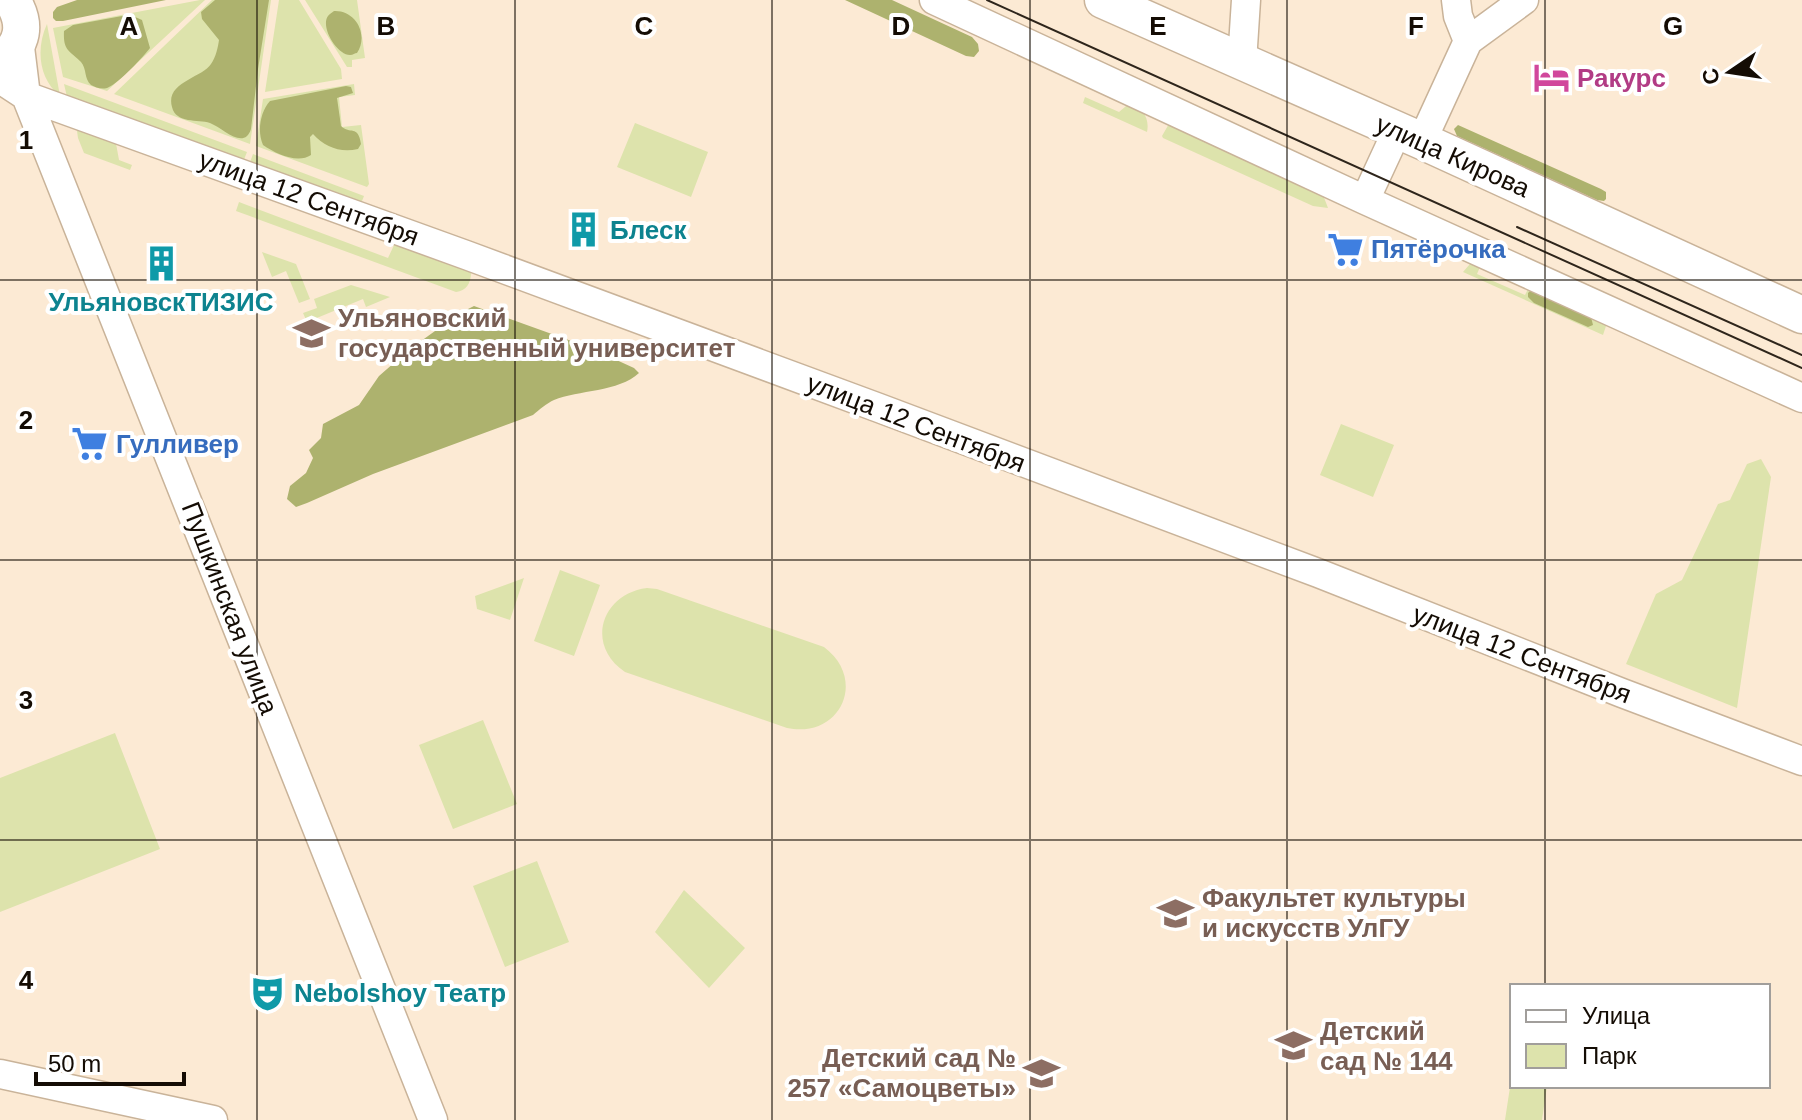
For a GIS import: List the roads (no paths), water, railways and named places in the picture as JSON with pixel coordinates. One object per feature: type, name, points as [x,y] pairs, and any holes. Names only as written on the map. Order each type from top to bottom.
[{"type":"main road","points":[[10,50],[22,25],[19,11],[12,0]]},
{"type":"main road","name":"улица Кирова","points":[[1103,0],[1802,315]]},
{"type":"street","points":[[934,0],[1802,398]]},
{"type":"street","points":[[1242,62],[1246,0]]},
{"type":"street","points":[[1456,0],[1458,16],[1468,41]]},
{"type":"street","points":[[1365,200],[1410,136],[1468,41],[1524,0]]},
{"type":"street","name":"Пушкинская улица","points":[[10,50],[433,1120]]},
{"type":"street","points":[[0,79],[26,96]]},
{"type":"street","name":"улица 12 Сентября","points":[[26,96],[879,408],[1318,573],[1802,761]]},
{"type":"street","points":[[0,1074],[213,1120]]},
{"type":"tram line","points":[[987,0],[1802,368]]},
{"type":"tram line","points":[[1517,227],[1802,355]]},
{"type":"place","name":"Ракурс","points":[[1551,78]]},
{"type":"place","name":"Блеск","points":[[584,230]]},
{"type":"place","name":"Пятёрочка","points":[[1345,249]]},
{"type":"place","name":"УльяновскТИЗИС","points":[[161,263]]},
{"type":"place","name":"Ульяновский государственный университет","points":[[312,333]]},
{"type":"place","name":"Гулливер","points":[[90,444]]},
{"type":"place","name":"Факультет культуры и искусств УлГУ","points":[[1176,913]]},
{"type":"place","name":"Nebolshoy Театр","points":[[268,993]]},
{"type":"place","name":"Детский сад № 144","points":[[1294,1046]]},
{"type":"place","name":"Детский сад № 257 «Самоцветы»","points":[[1042,1073]]}]
